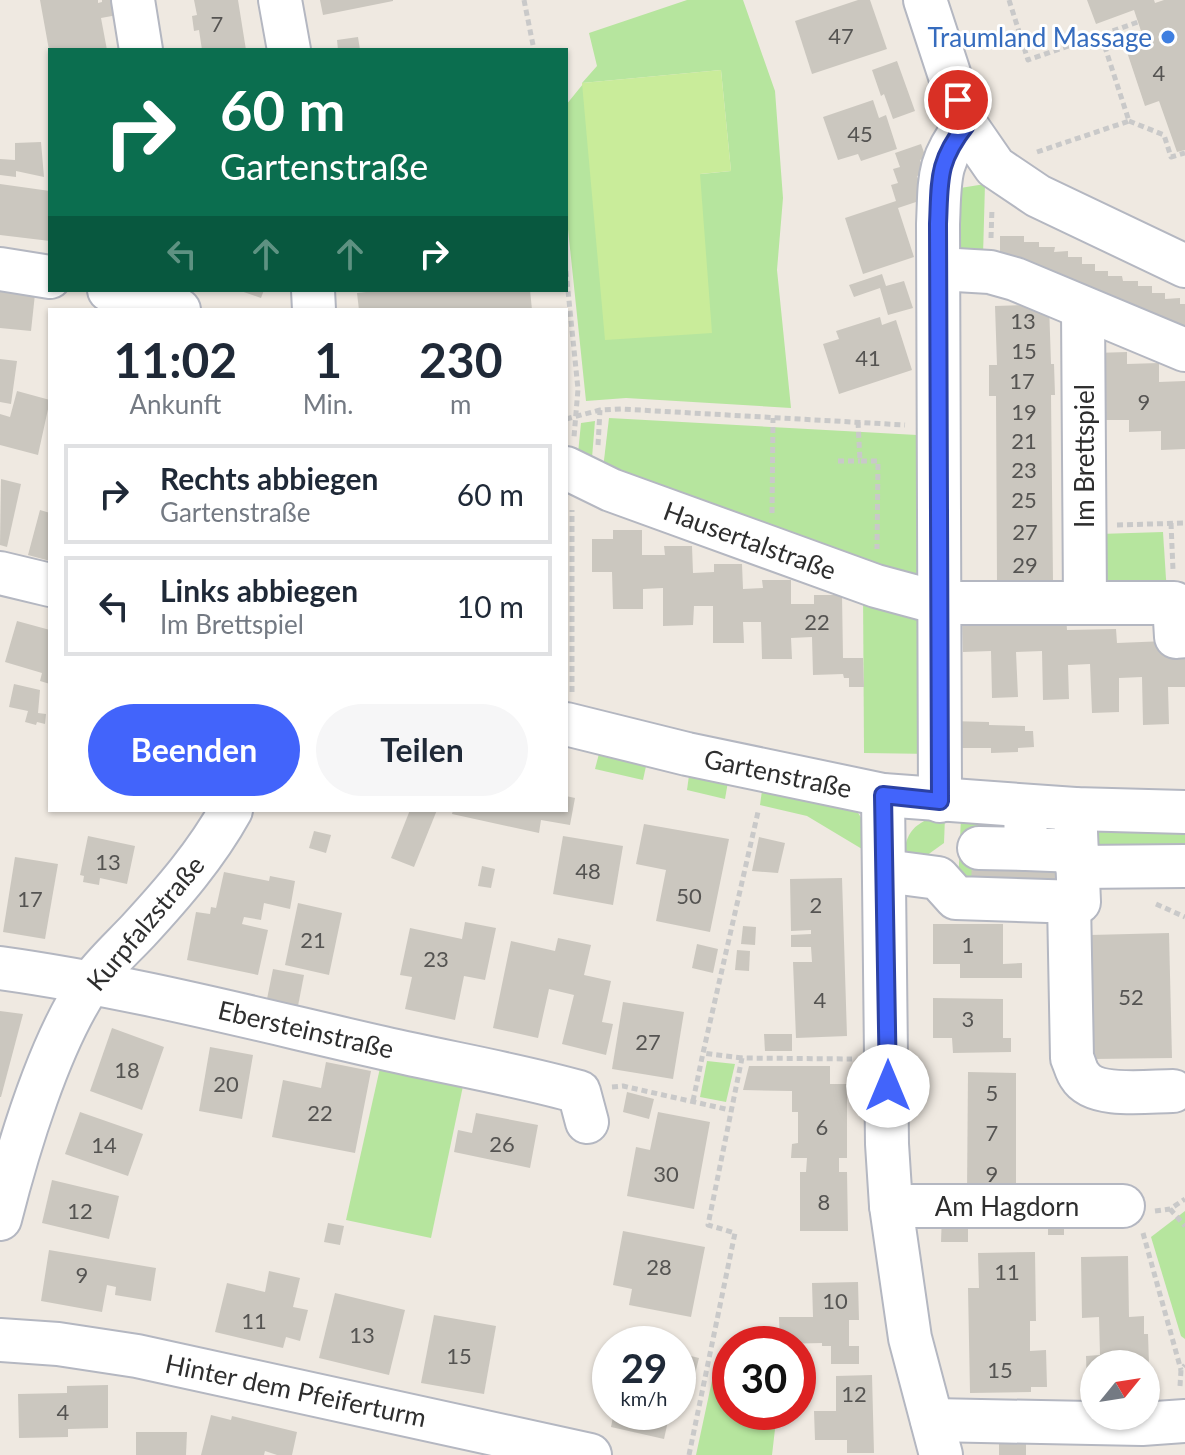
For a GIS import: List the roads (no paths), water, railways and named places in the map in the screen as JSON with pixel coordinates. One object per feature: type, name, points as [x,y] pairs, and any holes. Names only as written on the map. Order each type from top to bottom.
[{"type":"street","points":[[133,0],[141,48]]},
{"type":"street","points":[[280,0],[289,48]]},
{"type":"street","points":[[925,0],[966,125],[995,167],[1038,196],[1185,266]]},
{"type":"street","points":[[940,801],[940,173],[950,146],[966,125]]},
{"type":"street","points":[[0,269],[48,277]]},
{"type":"street","points":[[939,269],[990,272],[1015,279],[1185,350]]},
{"type":"street","points":[[116,292],[172,308]]},
{"type":"street","name":"Im Brettspiel","points":[[1083,309],[1085,603]]},
{"type":"street","name":"Hausertalstraße","points":[[569,470],[611,490],[876,586],[939,603]]},
{"type":"street","points":[[0,573],[48,585]]},
{"type":"street","points":[[939,603],[1085,603],[1180,620]]},
{"type":"street","name":"Gartenstraße","points":[[569,725],[687,754],[883,795],[1075,809],[1185,812]]},
{"type":"street","points":[[883,795],[887,1144],[891,1206],[910,1338],[936,1438],[1185,1421]]},
{"type":"street","points":[[1025,806],[1026,849]]},
{"type":"street","points":[[1075,809],[1072,1058],[1080,1078],[1093,1088],[1173,1091]]},
{"type":"street","name":"Kurpfalzstraße","points":[[0,1219],[10,1178],[68,1022],[90,984],[180,885],[230,812]]},
{"type":"street","points":[[979,848],[1026,849],[1074,874]]},
{"type":"street","points":[[885,871],[938,878],[956,898],[1074,874],[1185,866]]},
{"type":"street","name":"Ebersteinstraße","points":[[0,968],[167,997],[583,1107]]},
{"type":"street","name":"Am Hagdorn","points":[[891,1206],[1132,1217]]},
{"type":"street","name":"Hinter dem Pfeiferturm","points":[[0,1340],[58,1344],[137,1356],[590,1455]]},
{"type":"place","name":"Traumland Massage","points":[[1168,37]]}]
